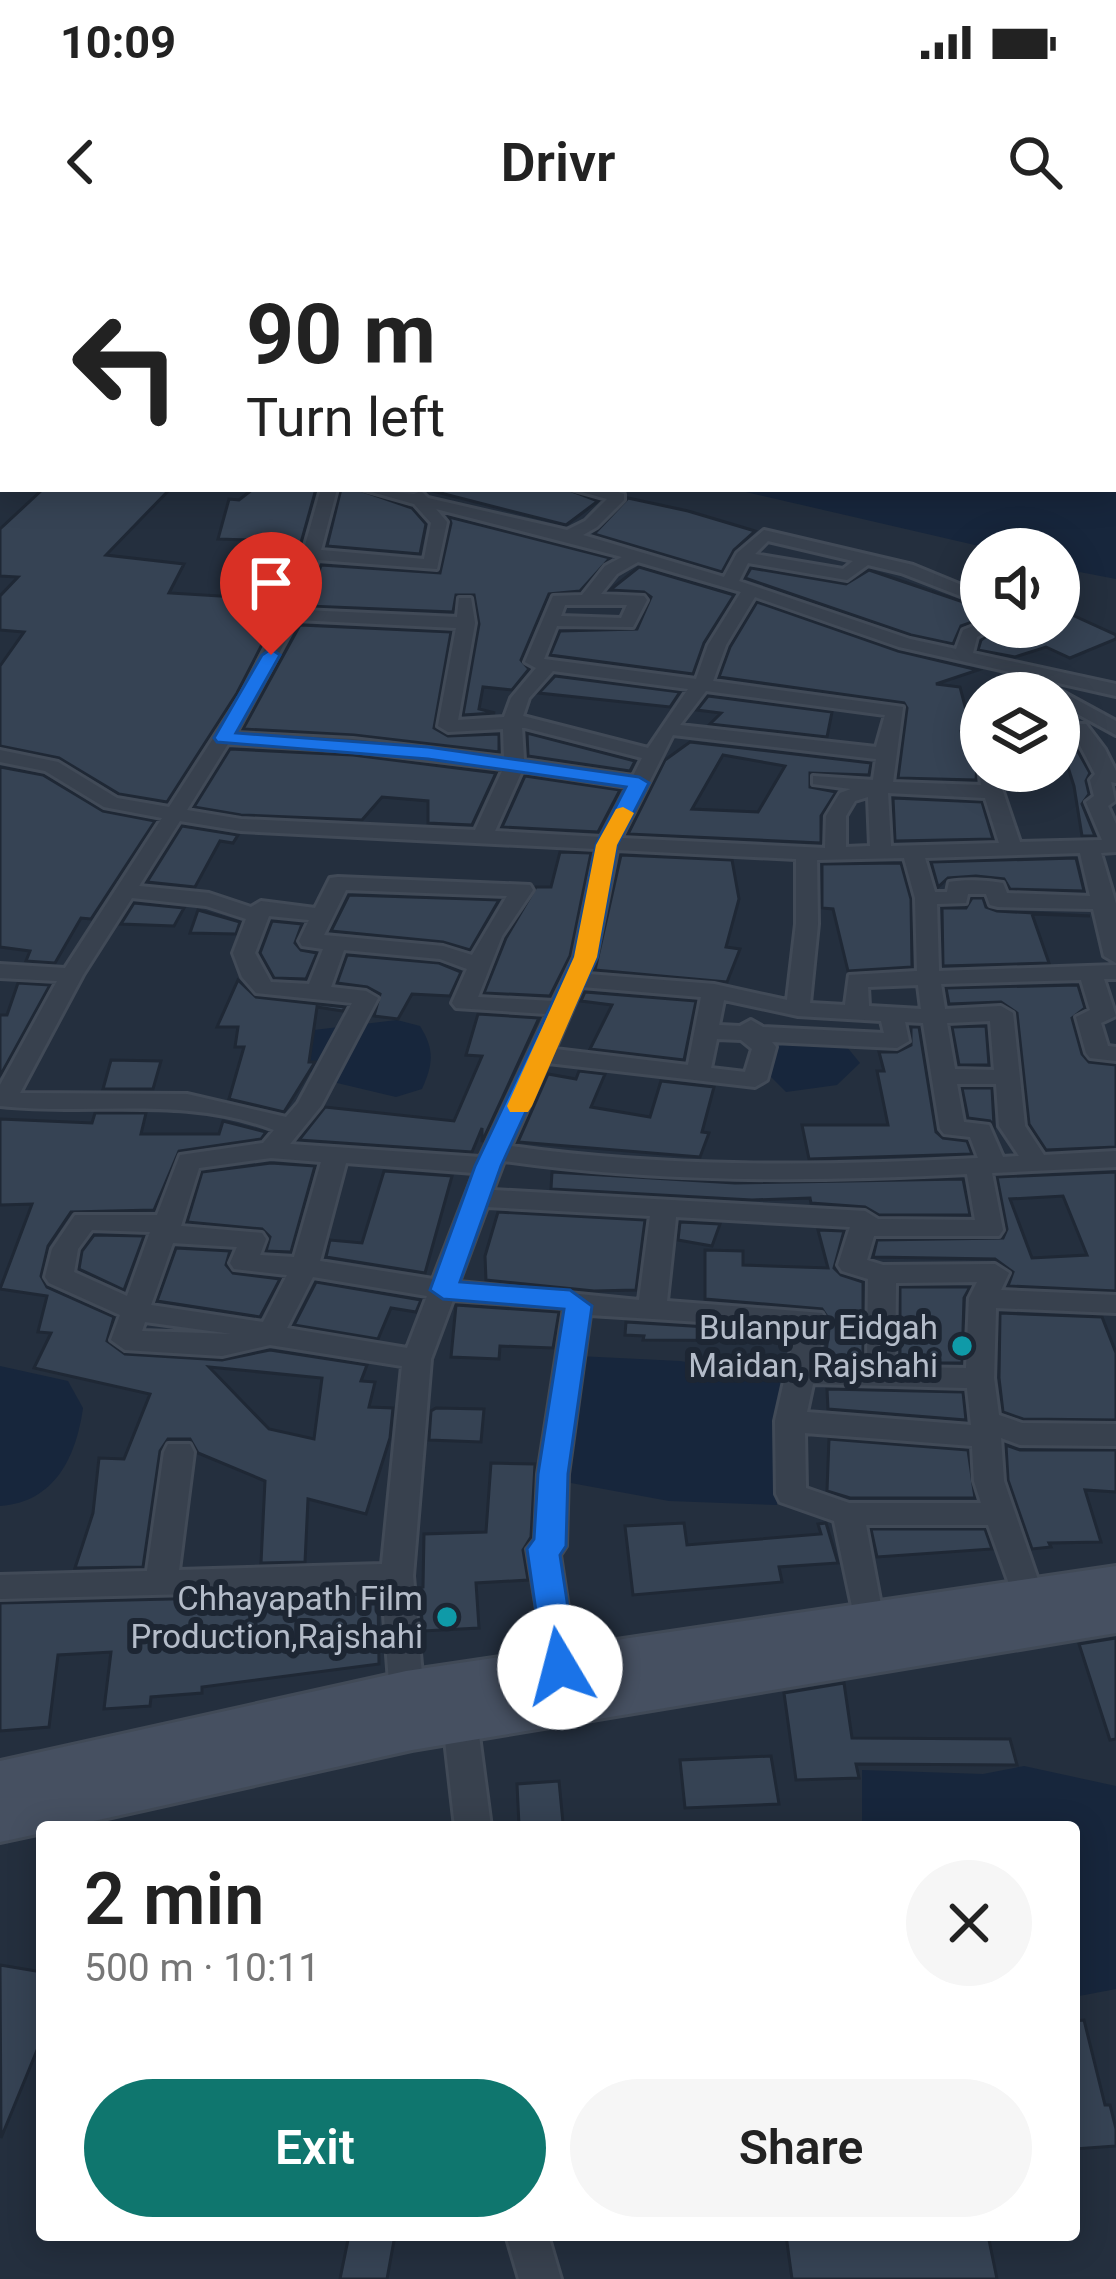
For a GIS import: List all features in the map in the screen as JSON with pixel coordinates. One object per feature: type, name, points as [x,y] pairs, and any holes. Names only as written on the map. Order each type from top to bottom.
[{"type":"street","points":[[568,536],[592,524],[618,497],[596,492]]},
{"type":"street","points":[[290,1127],[264,1115],[170,1102],[4,1100],[72,975],[224,738],[292,615],[311,554],[345,493],[425,501],[568,536],[740,586],[905,643],[1116,690]]},
{"type":"street","points":[[311,554],[431,565],[439,522],[425,501]]},
{"type":"street","points":[[587,599],[611,570],[636,556]]},
{"type":"street","points":[[409,1711],[398,1576],[417,1359],[492,1159],[585,957],[607,845],[667,729],[701,684],[740,586],[743,557],[847,575],[865,559],[908,569],[960,590]]},
{"type":"street","points":[[549,621],[627,623],[638,600],[559,600],[549,621],[534,662],[896,711],[886,737],[880,787],[881,852]]},
{"type":"street","points":[[292,615],[466,613],[467,646],[452,685],[448,726],[555,728],[653,755]]},
{"type":"street","points":[[963,657],[965,648]]},
{"type":"street","points":[[460,857],[517,764],[509,724],[522,690],[549,665]]},
{"type":"street","points":[[1015,670],[1018,672]]},
{"type":"street","points":[[1080,708],[1116,729]]},
{"type":"street","points":[[667,729],[886,754]]},
{"type":"street","points":[[478,965],[443,953],[310,941],[338,883],[460,857],[607,845],[835,854],[1116,846],[1096,802],[1106,801],[1100,780],[1111,777],[1080,730]]},
{"type":"street","points":[[224,738],[353,746],[639,783]]},
{"type":"street","points":[[0,756],[51,766],[111,803],[460,857],[522,890],[478,965],[464,1004],[563,1008]]},
{"type":"street","points":[[820,780],[880,787],[960,783]]},
{"type":"street","points":[[835,854],[836,816],[847,797],[880,787]]},
{"type":"street","points":[[993,792],[1011,848]]},
{"type":"street","points":[[1089,845],[1110,911],[1116,958]]},
{"type":"street","points":[[913,851],[926,898],[924,940],[953,1129],[980,1130],[986,1165],[989,1286],[980,1378],[989,1481],[1028,1597]]},
{"type":"street","points":[[798,1009],[807,924],[806,853]]},
{"type":"street","points":[[926,898],[958,898],[957,887],[995,888],[998,900],[1110,911]]},
{"type":"street","points":[[124,890],[209,899],[258,916]]},
{"type":"street","points":[[271,1150],[309,1106],[366,998],[264,988],[253,977],[244,953],[261,908],[322,915]]},
{"type":"street","points":[[318,992],[336,944]]},
{"type":"street","points":[[0,971],[72,975]]},
{"type":"street","points":[[1090,971],[1110,1017],[1088,1017],[1098,1053],[1116,1054]]},
{"type":"street","points":[[857,1015],[857,980],[1116,972]]},
{"type":"street","points":[[575,980],[714,991],[798,1009],[857,1015],[1001,1013],[1012,1126],[1036,1163]]},
{"type":"street","points":[[698,1074],[714,991]]},
{"type":"street","points":[[750,1036],[754,999]]},
{"type":"street","points":[[706,1031],[897,1041],[892,1016]]},
{"type":"street","points":[[542,1055],[755,1079],[764,1047],[750,1036]]},
{"type":"street","points":[[942,1076],[1008,1077]]},
{"type":"street","points":[[136,1310],[189,1162],[271,1150],[492,1159],[610,1171],[1116,1159]]},
{"type":"street","points":[[270,1335],[305,1267],[335,1156]]},
{"type":"street","points":[[479,1198],[865,1219],[852,1265],[882,1274],[1116,1304]]},
{"type":"street","points":[[652,1310],[664,1210]]},
{"type":"street","points":[[417,1359],[270,1335],[244,1324],[136,1310],[87,1283],[59,1277],[64,1249],[84,1221],[254,1239],[244,1263],[305,1267],[443,1290],[570,1299],[578,1306],[812,1320],[790,1421],[791,1493],[848,1514],[1000,1514]]},
{"type":"street","points":[[862,1227],[922,1230],[943,1225],[990,1230]]},
{"type":"street","points":[[881,1377],[882,1274]]},
{"type":"street","points":[[560,1667],[543,1549],[550,1546],[553,1474],[578,1306]]},
{"type":"street","points":[[800,1373],[980,1378]]},
{"type":"street","points":[[790,1421],[1116,1435]]},
{"type":"street","points":[[161,1583],[179,1452]]},
{"type":"street","points":[[848,1514],[868,1621]]},
{"type":"street","points":[[0,1587],[398,1576]]},
{"type":"street","points":[[458,1703],[560,1667],[1116,1584]]},
{"type":"street","points":[[0,1782],[458,1703],[1116,1615]]},
{"type":"street","points":[[458,1703],[472,1821]]},
{"type":"street","points":[[0,1820],[409,1711]]},
{"type":"street","points":[[529,2241],[541,2279]]},
{"type":"water","points":[[746,492],[1116,492],[1116,579],[1080,572],[1080,528],[960,528],[960,542]]},
{"type":"water","points":[[397,1020],[420,1026],[428,1042],[430,1064],[422,1089],[396,1097],[312,1077],[304,1045],[314,1030]]},
{"type":"water","points":[[774,1046],[847,1047],[860,1063],[837,1085],[786,1092],[767,1073]]},
{"type":"water","points":[[578,1356],[680,1361],[788,1378],[777,1452],[777,1505],[669,1501],[560,1481]]},
{"type":"water","points":[[0,1366],[68,1381],[83,1408],[75,1443],[60,1474],[35,1496],[0,1506]]},
{"type":"water","points":[[1024,1766],[1116,1786],[1116,1989],[1080,1996],[1080,1821],[862,1821],[862,1770],[983,1774]]},
{"type":"building","points":[[40,492],[167,492],[106,555],[184,564],[169,593],[236,597],[279,541],[218,539],[229,499],[239,500],[249,492],[315,492],[285,600],[237,693],[167,802],[119,794],[59,758],[0,746],[0,666],[24,632],[0,630],[0,596],[18,577],[0,576],[0,529]]},
{"type":"building","points":[[340,492],[366,492],[412,508],[426,524],[420,554],[327,546]]},
{"type":"building","points":[[437,492],[575,492],[598,501],[566,525]]},
{"type":"building","points":[[628,498],[755,531],[734,550],[722,572],[594,534]]},
{"type":"building","points":[[449,517],[610,558],[580,591],[549,594],[521,660],[529,669],[512,690],[483,687],[479,709],[495,713],[463,715],[479,624],[474,595],[456,595],[453,612],[308,606],[321,565],[440,573]]},
{"type":"building","points":[[639,567],[734,595],[704,643],[693,674],[550,655],[560,631],[637,629],[651,597],[644,592],[610,590]]},
{"type":"building","points":[[751,568],[846,584],[869,570],[960,601],[960,628],[953,644],[911,635],[745,578]]},
{"type":"building","points":[[757,602],[898,651],[978,670],[960,672],[936,684],[960,687],[960,780],[898,778],[904,703],[719,677],[730,647]]},
{"type":"building","points":[[1080,619],[1116,635],[1116,639],[1070,658],[1048,648],[1080,648]]},
{"type":"building","points":[[300,625],[451,632],[434,728],[448,736],[499,734],[499,752],[354,735],[243,729]]},
{"type":"building","points":[[979,648],[1043,648],[1015,657]]},
{"type":"building","points":[[555,676],[680,692],[670,707],[539,693]]},
{"type":"building","points":[[708,696],[832,712],[827,737],[710,724],[721,713],[697,710]]},
{"type":"building","points":[[527,733],[635,761],[630,771],[528,756]]},
{"type":"building","points":[[690,742],[871,763],[869,775],[810,773],[810,787],[836,792],[821,816],[821,843],[628,834],[665,760]],"holes":[[[723,755],[785,766],[758,812],[692,809]]]},
{"type":"building","points":[[230,749],[353,755],[496,773],[472,825],[428,823],[428,801],[382,797],[362,820],[241,815],[194,807]]},
{"type":"building","points":[[1080,755],[1090,773],[1086,781],[1089,794],[1082,804],[1095,836],[1082,836],[1075,792],[1080,792]]},
{"type":"building","points":[[0,767],[43,775],[103,811],[155,821],[91,919],[81,918],[55,963],[26,961],[30,951],[0,947]]},
{"type":"building","points":[[525,776],[620,790],[598,832],[502,827]]},
{"type":"building","points":[[893,798],[982,802],[993,839],[895,841]]},
{"type":"building","points":[[182,826],[238,835],[233,843],[220,841],[195,887],[147,882]]},
{"type":"building","points":[[560,852],[591,853],[570,956],[550,996],[484,993],[506,938],[536,887],[551,887]]},
{"type":"building","points":[[621,855],[732,860],[739,899],[726,947],[740,949],[727,982],[595,970]]},
{"type":"building","points":[[1076,858],[1084,891],[1010,889],[1004,879],[976,876],[948,878],[938,887],[931,862]]},
{"type":"building","points":[[901,863],[911,899],[912,967],[848,971],[833,909],[822,908],[822,864]]},
{"type":"building","points":[[349,895],[499,900],[470,950],[443,942],[331,931]]},
{"type":"building","points":[[972,898],[983,898],[986,907],[997,911],[1090,916],[1032,914],[1049,963],[943,966],[942,908],[966,908]]},
{"type":"building","points":[[134,903],[184,908],[174,926],[121,924]]},
{"type":"building","points":[[198,910],[240,922],[236,934],[190,933]]},
{"type":"building","points":[[272,921],[302,924],[295,943],[301,950],[317,953],[306,979],[274,978],[260,953]]},
{"type":"building","points":[[347,955],[439,963],[461,972],[450,996],[412,994],[398,1019],[374,1016],[380,994],[337,983]]},
{"type":"building","points":[[238,980],[256,997],[345,1007],[343,1011],[317,1007],[309,1062],[315,1062],[284,1112],[229,1099],[244,1047],[235,1047],[238,1027],[217,1027]]},
{"type":"building","points":[[18,983],[50,985],[0,1076],[0,1015],[7,1015]]},
{"type":"building","points":[[1078,985],[1085,1008],[1072,1018],[1082,1054],[1089,1062],[1116,1065],[1116,1147],[1046,1150],[1029,1124],[1017,1013],[1001,1002],[949,1004],[946,988]]},
{"type":"building","points":[[585,992],[696,1001],[684,1060],[590,1049],[612,1005],[581,1001]]},
{"type":"building","points":[[478,1014],[539,1018],[482,1142],[482,1128],[472,1152],[299,1140],[325,1107],[454,1121],[482,1056],[466,1055]]},
{"type":"building","points":[[986,1026],[989,1065],[959,1065],[952,1027]]},
{"type":"building","points":[[911,1027],[919,1027],[936,1132],[943,1138],[967,1141],[972,1154],[809,1159],[802,1125],[888,1125],[877,1071],[884,1071],[879,1052],[897,1052],[911,1045]]},
{"type":"building","points":[[111,1060],[161,1061],[153,1089],[103,1089]]},
{"type":"building","points":[[579,1071],[605,1074],[591,1107],[650,1117],[661,1081],[714,1087],[702,1132],[709,1133],[700,1157],[518,1142],[548,1074],[576,1079]]},
{"type":"building","points":[[962,1088],[992,1088],[994,1126],[990,1121],[968,1118]]},
{"type":"building","points":[[95,1113],[146,1113],[141,1134],[219,1134],[223,1121],[266,1132],[261,1139],[179,1151],[154,1210],[71,1212],[48,1246],[41,1276],[47,1287],[114,1317],[107,1341],[125,1354],[222,1360],[270,1350],[367,1365],[361,1381],[375,1382],[369,1407],[393,1408],[390,1438],[366,1514],[308,1499],[305,1562],[261,1563],[265,1481],[198,1453],[190,1439],[168,1439],[160,1451],[143,1567],[75,1568],[93,1513],[99,1458],[124,1459],[150,1394],[34,1368],[51,1333],[38,1332],[47,1296],[0,1289],[32,1204],[0,1205],[0,1119],[92,1123]],"holes":[[[209,1367],[322,1378],[314,1439],[269,1429]]]},
{"type":"building","points":[[271,1163],[315,1166],[291,1252],[266,1251],[270,1237],[262,1229],[187,1222],[202,1172]]},
{"type":"building","points":[[384,1171],[452,1176],[425,1273],[326,1257],[330,1240],[362,1243]]},
{"type":"building","points":[[552,1172],[735,1183],[963,1179],[970,1215],[879,1215],[865,1207],[811,1203],[810,1198],[752,1200],[551,1189]]},
{"type":"building","points":[[1116,1172],[1116,1291],[1008,1286],[1013,1272],[995,1259],[873,1257],[877,1240],[1003,1238],[1007,1229],[997,1177]],"holes":[[[1063,1196],[1087,1255],[1032,1258],[1010,1199]]]},
{"type":"building","points":[[498,1212],[645,1220],[636,1290],[594,1291],[486,1280],[485,1256]]},
{"type":"building","points":[[680,1222],[720,1224],[712,1246],[678,1240]]},
{"type":"building","points":[[818,1230],[844,1231],[834,1268],[863,1282],[863,1361],[825,1360],[830,1321],[822,1309],[705,1299],[705,1250],[743,1251],[743,1265],[828,1268]]},
{"type":"building","points":[[94,1235],[144,1236],[124,1290],[79,1269],[82,1251]]},
{"type":"building","points":[[176,1248],[230,1251],[226,1265],[233,1273],[280,1279],[260,1317],[157,1301]]},
{"type":"building","points":[[316,1282],[421,1300],[416,1312],[391,1308],[378,1339],[294,1325]]},
{"type":"building","points":[[900,1287],[970,1287],[964,1298],[962,1363],[900,1363]]},
{"type":"building","points":[[456,1305],[559,1312],[553,1348],[500,1346],[499,1359],[451,1357]]},
{"type":"building","points":[[1000,1313],[1102,1317],[1116,1353],[1116,1420],[1023,1419],[1003,1412]]},
{"type":"building","points":[[626,1322],[790,1332],[788,1341],[643,1340],[644,1336],[625,1335]]},
{"type":"building","points":[[827,1389],[963,1392],[966,1420],[828,1409]]},
{"type":"building","points":[[484,1409],[481,1442],[429,1440],[431,1411]]},
{"type":"building","points":[[829,1439],[968,1450],[975,1498],[850,1498],[827,1491]]},
{"type":"building","points":[[1006,1445],[1020,1450],[1116,1450],[1116,1492],[1085,1490],[1101,1542],[1049,1543],[1051,1547],[1032,1549],[1008,1480]]},
{"type":"building","points":[[491,1463],[535,1464],[531,1537],[523,1550],[528,1580],[476,1583],[479,1628],[423,1631],[419,1588],[423,1587],[424,1534],[486,1532]]},
{"type":"building","points":[[684,1523],[687,1545],[821,1534],[818,1524],[826,1523],[838,1563],[779,1567],[782,1582],[633,1595],[625,1526]]},
{"type":"building","points":[[871,1529],[985,1529],[992,1549],[877,1557]]},
{"type":"building","points":[[378,1594],[379,1664],[202,1687],[202,1693],[151,1697],[150,1706],[104,1709],[111,1652],[58,1655],[49,1727],[0,1731],[0,1603]]},
{"type":"building","points":[[1116,1638],[1116,1739],[1110,1740],[1079,1644]]},
{"type":"building","points":[[844,1683],[852,1738],[1010,1739],[1017,1765],[856,1764],[859,1778],[796,1780],[784,1693]]},
{"type":"building","points":[[771,1756],[779,1804],[685,1808],[680,1760]]},
{"type":"building","points":[[559,1781],[563,1821],[519,1821],[517,1784]]},
{"type":"building","points":[[0,1965],[36,1971],[36,2053],[1,2138]]},
{"type":"building","points":[[1080,2020],[1084,2020],[1105,2105],[1110,2105],[1116,2146],[1080,2149]]},
{"type":"building","points":[[348,2241],[394,2241],[387,2279],[340,2279]]},
{"type":"building","points":[[787,2241],[989,2241],[997,2279],[792,2279]]},
{"type":"slow traffic","points":[[519,1106],[585,957],[607,845],[623,813]]},
{"type":"place","name":"Bulanpur Eidgah Maidan, Rajshahi","points":[[962,1346]]},
{"type":"place","name":"Chhayapath Film Production,Rajshahi","points":[[447,1617]]},
{"type":"route","points":[[271,655],[224,738],[428,753],[639,783],[607,845],[585,957],[513,1121],[488,1166],[443,1290],[570,1299],[578,1306],[553,1474],[550,1546],[543,1549],[560,1667]]}]
